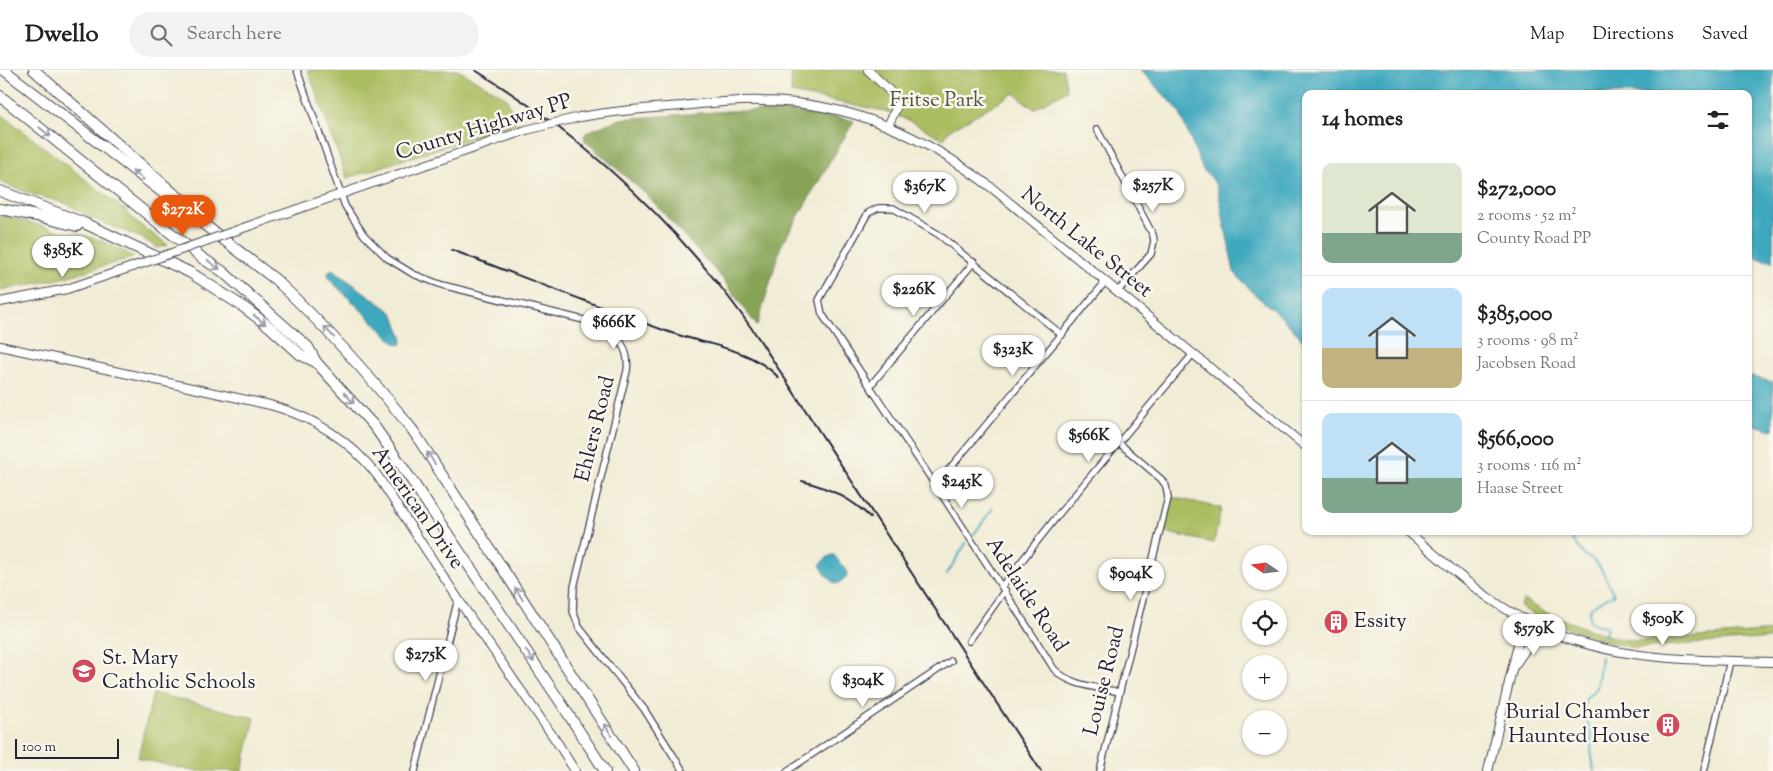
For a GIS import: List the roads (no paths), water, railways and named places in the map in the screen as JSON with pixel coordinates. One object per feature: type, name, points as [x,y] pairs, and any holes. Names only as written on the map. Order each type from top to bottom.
[{"type":"highway","points":[[4,70],[276,280],[310,312],[356,362],[414,432],[634,771]]},
{"type":"highway","points":[[34,70],[191,206],[204,226]]},
{"type":"highway","points":[[0,96],[202,258],[222,271],[308,347],[316,362],[374,426],[400,463],[605,771]]},
{"type":"highway","points":[[0,191],[84,222],[95,229],[134,245],[191,273],[229,297],[270,327],[301,355],[316,362]]},
{"type":"highway","points":[[0,209],[37,216],[82,228],[95,229]]},
{"type":"main road","points":[[868,70],[898,99],[898,104],[888,126]]},
{"type":"main road","name":"County Highway PP","points":[[0,302],[67,289],[526,130],[580,117],[622,110],[763,101],[833,109],[888,126]]},
{"type":"main road","name":"North Lake Street","points":[[888,126],[924,142],[963,166],[1118,291],[1302,444]]},
{"type":"main road","name":"American Drive","points":[[0,346],[270,405],[316,423],[348,444],[370,465],[575,771]]},
{"type":"main road","points":[[1412,535],[1468,582],[1508,610],[1551,632],[1592,646],[1628,654],[1773,662]]},
{"type":"main road","points":[[1488,771],[1524,619]]},
{"type":"main road","points":[[1512,671],[1533,638],[1551,632]]},
{"type":"street","name":"Ehlers Road","points":[[297,70],[350,215],[364,235],[387,258],[413,274],[442,285],[600,324],[608,328],[620,341],[627,358],[627,371],[574,587],[573,611],[579,627],[640,703],[683,771]]},
{"type":"street","points":[[1097,129],[1154,241],[1151,254],[1118,291]]},
{"type":"street","name":"Adelaide Road","points":[[974,262],[938,234],[897,210],[888,206],[878,208],[868,213],[865,217],[821,295],[819,304],[822,314],[1004,588],[1054,669],[1073,681],[1119,692]]},
{"type":"street","points":[[870,386],[974,262],[1062,335]]},
{"type":"street","points":[[934,485],[1106,282]]},
{"type":"street","points":[[969,641],[1004,588],[1058,515],[1193,354]]},
{"type":"street","name":"Louise Road","points":[[1100,771],[1168,498],[1166,486],[1161,478],[1119,444]]},
{"type":"street","points":[[415,771],[458,599]]},
{"type":"street","points":[[787,771],[951,661]]},
{"type":"street","points":[[1704,771],[1730,661]]},
{"type":"water","points":[[1140,70],[1773,70],[1773,262],[1752,257],[1752,90],[1302,90],[1302,339],[1280,316],[1253,293],[1234,272],[1216,185],[1203,170],[1180,114],[1174,105]]},
{"type":"water","points":[[332,269],[393,313],[403,339],[401,345],[395,343],[329,279],[328,273]]},
{"type":"water","points":[[1752,377],[1773,382],[1773,430],[1752,425]]},
{"type":"water","points":[[832,555],[847,572],[847,576],[835,584],[820,565],[826,558]]},
{"type":"waterway","points":[[974,534],[993,508]]},
{"type":"waterway","points":[[1569,535],[1584,555],[1590,557],[1599,566],[1614,595],[1591,607],[1589,614],[1590,621],[1597,625],[1607,626],[1605,637]]},
{"type":"waterway","points":[[947,574],[966,543]]},
{"type":"waterway","points":[[1594,771],[1591,750],[1592,736],[1583,709],[1586,698],[1597,688],[1601,657]]},
{"type":"railway","points":[[475,70],[543,116],[606,167],[665,224],[719,285],[757,336],[1041,771]]},
{"type":"railway","points":[[452,250],[666,331],[741,353],[767,368],[779,378]]},
{"type":"railway","points":[[802,481],[839,495],[856,505],[871,518]]},
{"type":"place","name":"Essity","points":[[1336,622]]},
{"type":"place","name":"St. Mary Catholic Schools","points":[[84,671]]},
{"type":"place","name":"Burial Chamber Haunted House","points":[[1668,725]]},
{"type":"park label","name":"Fritse Park","points":[[937,101]]}]
